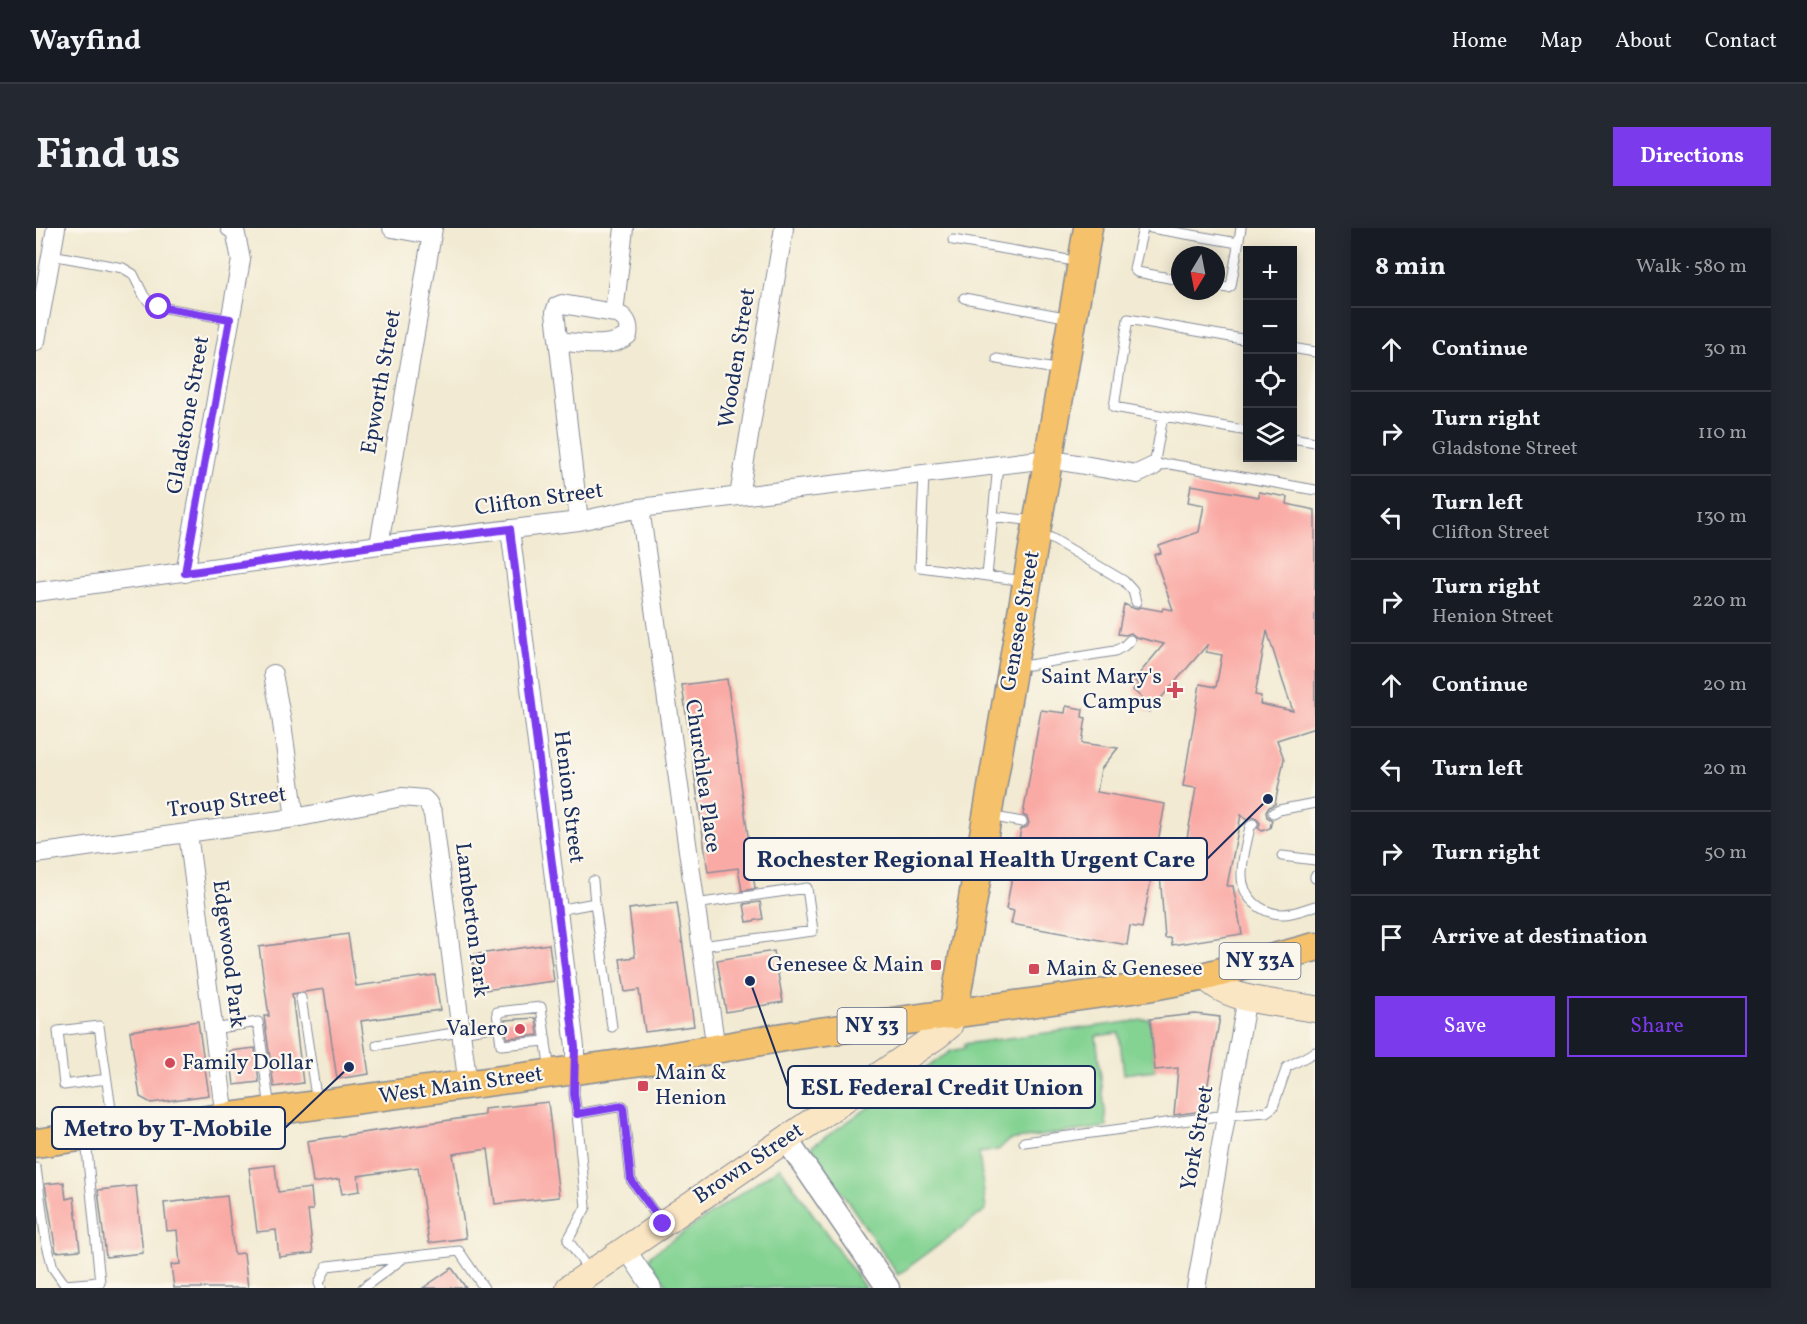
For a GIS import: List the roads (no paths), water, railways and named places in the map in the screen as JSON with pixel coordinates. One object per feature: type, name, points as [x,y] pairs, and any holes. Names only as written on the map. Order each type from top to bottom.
[{"type":"main road","name":"Genesee Street","points":[[953,1015],[1088,228]]},
{"type":"main road","name":"NY 33A","points":[[1206,976],[1315,947]]},
{"type":"main road","name":"West Main Street","points":[[36,1143],[468,1086],[803,1035],[1148,987],[1206,976]]},
{"type":"main road","points":[[1206,976],[1220,988],[1247,997],[1315,1008]]},
{"type":"main road","name":"Brown Street","points":[[569,1288],[938,1035],[949,1026],[953,1015]]},
{"type":"street","points":[[36,341],[56,228]]},
{"type":"street","points":[[392,228],[432,231]]},
{"type":"street","points":[[614,313],[624,228]]},
{"type":"street","name":"Wooden Street","points":[[740,496],[784,228]]},
{"type":"street","name":"Gladstone Street","points":[[185,573],[241,260],[232,229]]},
{"type":"street","name":"Epworth Street","points":[[379,545],[432,231]]},
{"type":"street","points":[[559,341],[597,344],[622,341],[628,335],[629,328],[621,315],[614,313],[562,304],[557,306],[555,312],[579,520]]},
{"type":"street","name":"Clifton Street","points":[[36,592],[579,520],[640,508],[1048,459],[1137,474],[1154,466]]},
{"type":"street","name":"Churchlea Place","points":[[640,508],[716,1050]]},
{"type":"street","name":"Henion Street","points":[[510,529],[575,1047],[562,1072]]},
{"type":"street","points":[[273,674],[295,818]]},
{"type":"street","name":"Troup Street","points":[[36,854],[295,818],[402,797],[424,799]]},
{"type":"street","name":"Lamberton Park","points":[[424,799],[433,814],[468,1086]]},
{"type":"street","name":"Edgewood Park","points":[[188,833],[225,1118]]},
{"type":"street","name":"York Street","points":[[1196,1288],[1247,997]]},
{"type":"street","points":[[786,1139],[888,1288]]},
{"type":"street","points":[[626,1249],[652,1288]]},
{"type":"lane","points":[[1143,228],[1134,269],[1137,272],[1171,278]]},
{"type":"lane","points":[[1151,228],[1239,243]]},
{"type":"lane","points":[[1225,288],[1231,286],[1241,228]]},
{"type":"lane","points":[[952,240],[1082,263]]},
{"type":"lane","points":[[51,255],[123,268],[133,274],[137,285],[151,304],[159,307],[230,319]]},
{"type":"lane","points":[[964,298],[1072,318]]},
{"type":"lane","points":[[1243,339],[1128,319],[1114,407],[1243,429]]},
{"type":"lane","points":[[1297,349],[1315,352]]},
{"type":"lane","points":[[997,359],[1064,370]]},
{"type":"lane","points":[[1163,416],[1154,466],[1170,464],[1315,490]]},
{"type":"lane","points":[[1297,439],[1315,442]]},
{"type":"lane","points":[[987,576],[998,465]]},
{"type":"lane","points":[[924,474],[920,567],[1028,581]]},
{"type":"lane","points":[[992,516],[1036,528],[1124,581],[1133,591],[1136,602]]},
{"type":"lane","points":[[1014,662],[1029,665],[1115,651],[1130,640]]},
{"type":"lane","points":[[1274,813],[1315,803]]},
{"type":"lane","points":[[987,815],[1022,822]]},
{"type":"lane","points":[[1253,824],[1250,827],[1242,873],[1248,895],[1257,906],[1271,913],[1286,914],[1315,906]]},
{"type":"lane","points":[[1282,856],[1315,860]]},
{"type":"lane","points":[[593,881],[612,1027]]},
{"type":"lane","points":[[695,904],[807,888],[813,931],[701,946]]},
{"type":"lane","points":[[558,910],[596,903]]},
{"type":"lane","points":[[300,998],[317,1105]]},
{"type":"lane","points":[[546,1041],[501,1046],[497,1012],[541,1007],[546,1041],[574,1094],[586,1207],[568,1240],[590,1273]]},
{"type":"lane","points":[[213,1029],[258,1022],[270,1112]]},
{"type":"lane","points":[[106,1079],[63,1085],[58,1031],[99,1026],[114,1132]]},
{"type":"lane","points":[[377,1045],[499,1026]]},
{"type":"lane","points":[[1024,1142],[1226,1115],[1266,1112],[1273,1107],[1287,1067],[1315,1052]]},
{"type":"lane","points":[[577,1114],[623,1106],[631,1180],[663,1224]]},
{"type":"lane","points":[[36,1168],[46,1241],[53,1268],[65,1285],[100,1282],[86,1136]]},
{"type":"lane","points":[[321,1288],[319,1283],[327,1266],[459,1251],[484,1288]]},
{"type":"lane","points":[[363,1288],[404,1257]]},
{"type":"place","name":"Saint Mary's Campus","points":[[1175,690]]},
{"type":"place","name":"Rochester Regional Health Urgent Care","points":[[1268,799]]},
{"type":"place","name":"Genesee & Main","points":[[936,965]]},
{"type":"place","name":"Main & Genesee","points":[[1034,969]]},
{"type":"place","name":"ESL Federal Credit Union","points":[[750,981]]},
{"type":"place","name":"Valero","points":[[520,1029]]},
{"type":"place","name":"Family Dollar","points":[[170,1063]]},
{"type":"place","name":"Metro by T-Mobile","points":[[349,1067]]},
{"type":"place","name":"Main & Henion","points":[[643,1086]]}]
